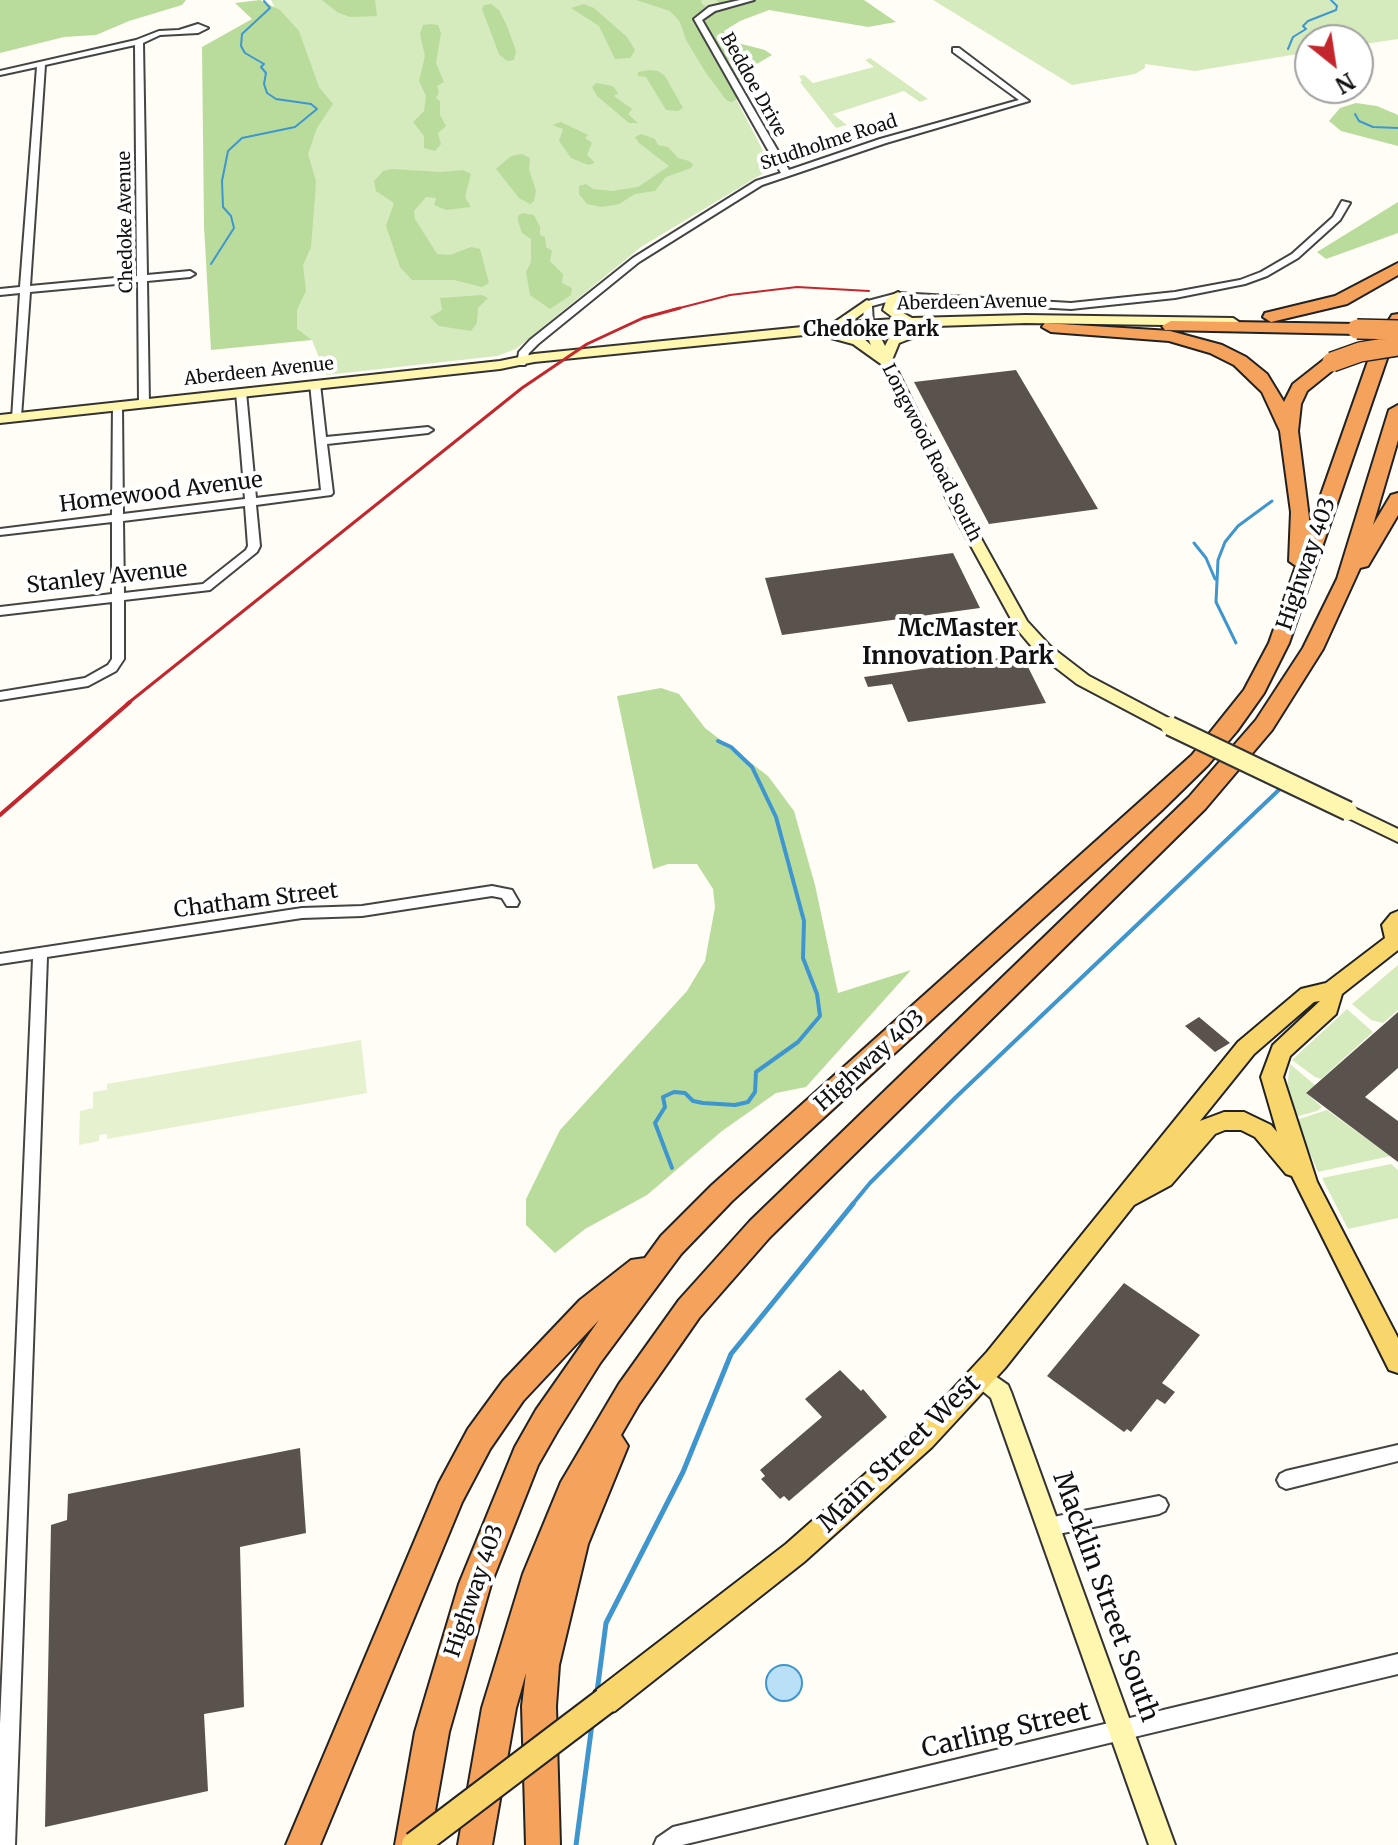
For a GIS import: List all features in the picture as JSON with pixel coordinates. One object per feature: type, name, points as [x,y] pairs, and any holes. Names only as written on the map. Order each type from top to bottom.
[{"type":"highway","points":[[1233,322],[1325,305],[1353,294],[1398,268]]},
{"type":"highway","name":"Highway 403","points":[[414,1845],[432,1732],[452,1657],[475,1584],[520,1471],[547,1420],[590,1354],[671,1245],[722,1193],[960,982],[1200,760],[1253,693],[1279,643],[1383,344],[1398,319]]},
{"type":"highway","points":[[1233,322],[1398,327]]},
{"type":"highway","points":[[1145,326],[1358,326]]},
{"type":"highway","points":[[1051,327],[1170,336],[1216,349],[1240,361],[1261,378],[1271,391],[1289,431]]},
{"type":"highway","points":[[1297,595],[1301,512],[1289,431],[1292,404],[1299,388],[1332,362],[1360,352],[1398,346]]},
{"type":"highway","name":"Highway 403","points":[[475,1845],[499,1708],[539,1574],[572,1492],[629,1394],[689,1309],[760,1229],[1003,995],[1222,776],[1264,725],[1326,625],[1347,579],[1398,410]]},
{"type":"highway","points":[[1347,579],[1369,553],[1398,499]]},
{"type":"highway","points":[[303,1845],[450,1493],[479,1439],[513,1391],[551,1348],[590,1309],[671,1245]]},
{"type":"highway","points":[[543,1845],[539,1706],[551,1624],[572,1544],[617,1436],[629,1394]]},
{"type":"main road","points":[[898,296],[891,301],[889,310],[910,322]]},
{"type":"main road","points":[[867,304],[836,331],[858,341],[885,361],[894,341],[927,330]]},
{"type":"main road","name":"Aberdeen Avenue","points":[[870,329],[910,322],[1026,319],[1233,322]]},
{"type":"main road","name":"Aberdeen Avenue","points":[[0,419],[836,331],[1145,326]]},
{"type":"main road","name":"Longwood Road South","points":[[870,329],[1021,624],[1044,650],[1083,680],[1170,726],[1398,836]]},
{"type":"main road","name":"Main Street West","points":[[414,1845],[795,1553],[912,1450],[982,1377],[1246,1048],[1308,995],[1332,990],[1397,933]]},
{"type":"main road","points":[[1332,990],[1329,1008],[1289,1041],[1275,1063],[1272,1077],[1274,1091],[1306,1183],[1398,1362]]},
{"type":"main road","points":[[1122,1202],[1163,1178],[1207,1128],[1224,1121],[1244,1121],[1270,1136],[1306,1183]]},
{"type":"main road","name":"Macklin Street South","points":[[982,1377],[1000,1392],[1162,1845]]},
{"type":"street","name":"Beddoe Drive","points":[[750,0],[712,9],[698,19],[786,173]]},
{"type":"street","points":[[0,73],[139,42],[159,33],[182,31]]},
{"type":"street","name":"Chedoke Avenue","points":[[139,42],[144,403]]},
{"type":"street","name":"Studholme Road","points":[[521,363],[524,352],[534,342],[661,243],[746,190],[786,173],[1025,101],[956,50]]},
{"type":"street","points":[[16,417],[41,64]]},
{"type":"street","points":[[867,304],[898,296],[1071,306],[1212,290],[1253,279],[1285,262],[1337,218],[1345,203]]},
{"type":"street","points":[[0,292],[190,274]]},
{"type":"street","name":"Longwood Road South","points":[[867,304],[870,329]]},
{"type":"street","points":[[315,384],[322,441],[428,430]]},
{"type":"street","points":[[241,392],[248,503]]},
{"type":"street","points":[[0,696],[88,682],[112,668],[118,659],[117,406]]},
{"type":"street","name":"Homewood Avenue","points":[[0,532],[327,493],[322,441]]},
{"type":"street","name":"Stanley Avenue","points":[[0,611],[206,587],[254,549],[248,503]]},
{"type":"street","name":"Chatham Street","points":[[0,959],[302,913],[362,911],[492,891],[507,894],[512,902]]},
{"type":"street","points":[[5,1845],[3,1816],[40,953]]},
{"type":"street","points":[[1286,1480],[1398,1453]]},
{"type":"street","points":[[1048,1527],[1159,1505]]},
{"type":"street","name":"Carling Street","points":[[668,1841],[1398,1664]]},
{"type":"green space","points":[[0,0],[186,0],[182,5],[96,35],[64,37],[0,53]]},
{"type":"green space","points":[[260,0],[280,10],[299,31],[319,87],[333,104],[317,128],[308,154],[316,181],[315,197],[311,247],[303,265],[306,291],[297,310],[297,329],[312,340],[211,350],[204,226],[202,47],[252,19],[235,3]]},
{"type":"green space","points":[[271,0],[739,0],[703,9],[693,16],[772,168],[641,247],[516,349],[497,356],[326,375],[312,340],[287,333],[291,229],[318,93]]},
{"type":"green space","points":[[322,0],[375,0],[377,16],[350,17],[337,12]]},
{"type":"green space","points":[[636,0],[701,0],[702,4],[715,11],[724,7],[716,0],[864,0],[896,22],[868,27],[769,10],[740,21],[724,31],[730,41],[765,50],[772,55],[743,72],[744,80],[730,81],[738,98],[732,102],[727,101],[706,73],[686,40],[680,22],[670,11]]},
{"type":"green space","points":[[933,0],[1398,0],[1398,39],[1374,43],[1374,24],[1294,24],[1294,55],[1195,71],[1145,64],[1145,68],[1135,74],[1072,85]]},
{"type":"green space","points":[[491,4],[499,10],[507,26],[516,51],[514,60],[507,61],[499,54],[482,9],[484,5]]},
{"type":"green space","points":[[584,4],[594,8],[627,37],[635,50],[630,58],[615,59],[599,26],[571,8]]},
{"type":"green space","points":[[423,25],[438,25],[441,33],[436,63],[444,82],[437,86],[439,92],[436,98],[440,101],[440,115],[446,126],[438,133],[441,144],[435,151],[424,148],[424,136],[413,122],[424,111],[426,96],[419,81],[425,56],[420,34]]},
{"type":"green space","points":[[870,58],[928,99],[920,102],[904,91],[833,114],[847,125],[836,128],[800,82],[799,76],[804,75],[813,83],[874,67],[865,60]]},
{"type":"green space","points":[[649,70],[665,76],[683,108],[666,110],[646,77],[638,76],[638,72]]},
{"type":"green space","points":[[596,83],[613,86],[618,93],[614,96],[632,109],[628,114],[638,123],[629,123],[597,96],[592,87]]},
{"type":"green space","points":[[1363,104],[1398,115],[1398,146],[1341,131],[1329,121],[1340,108]]},
{"type":"green space","points":[[561,122],[588,135],[585,138],[592,143],[587,155],[595,163],[588,165],[571,158],[559,141],[563,129],[552,125]]},
{"type":"green space","points":[[641,134],[655,139],[658,145],[668,147],[678,158],[689,161],[693,164],[691,168],[666,177],[655,191],[635,194],[619,204],[602,207],[587,204],[579,194],[579,186],[586,184],[593,189],[612,191],[638,187],[669,166],[639,143],[635,137]]},
{"type":"green space","points":[[522,154],[530,158],[529,169],[536,191],[530,204],[519,198],[496,169],[511,156]]},
{"type":"green space","points":[[463,170],[471,174],[465,197],[471,207],[446,210],[434,205],[436,198],[426,197],[414,211],[415,219],[437,254],[450,255],[471,247],[480,249],[489,283],[482,287],[454,280],[412,280],[400,267],[386,226],[394,203],[376,191],[374,181],[383,171]]},
{"type":"green space","points":[[1398,202],[1398,233],[1326,259],[1317,252]]},
{"type":"green space","points":[[522,213],[534,215],[540,235],[545,237],[546,247],[552,251],[550,261],[563,274],[562,283],[572,288],[571,295],[550,309],[530,295],[526,272],[531,262],[531,239],[522,233],[518,216]]},
{"type":"green space","points":[[482,295],[488,298],[478,308],[477,323],[471,331],[439,326],[430,317],[442,310],[440,298]]},
{"type":"green space","points":[[661,688],[679,694],[705,728],[768,776],[794,811],[815,885],[838,993],[911,970],[806,1087],[776,1093],[722,1131],[647,1195],[585,1229],[555,1253],[526,1225],[526,1199],[560,1130],[687,991],[705,961],[715,907],[713,889],[697,864],[668,864],[653,869],[617,696]]},
{"type":"green space","points":[[1398,965],[1398,1010],[1383,1023],[1371,1020],[1352,1004]]},
{"type":"green space","points":[[1347,1009],[1373,1032],[1321,1079],[1315,1077],[1292,1060]]},
{"type":"green space","points":[[361,1040],[367,1093],[107,1139],[107,1134],[99,1135],[99,1141],[79,1145],[80,1111],[93,1108],[93,1092],[107,1090],[107,1084]]},
{"type":"green space","points":[[1290,1064],[1315,1085],[1306,1093],[1322,1107],[1317,1111],[1295,1117],[1287,1090]]},
{"type":"green space","points":[[1327,1110],[1390,1156],[1318,1172],[1296,1120]]},
{"type":"green space","points":[[1391,1164],[1398,1170],[1398,1218],[1348,1229],[1322,1178]]},
{"type":"water","points":[[784,1665],[797,1670],[802,1683],[797,1696],[784,1701],[771,1696],[766,1683],[771,1670]]},
{"type":"building","points":[[1016,370],[1098,509],[989,524],[914,382]]},
{"type":"building","points":[[953,553],[980,608],[782,635],[765,578]]},
{"type":"building","points":[[1022,655],[1046,703],[908,722],[892,684],[868,687],[864,677]]},
{"type":"building","points":[[1398,1012],[1398,1068],[1365,1097],[1398,1121],[1398,1162],[1306,1093]]},
{"type":"building","points":[[1199,1017],[1230,1043],[1215,1052],[1185,1026]]},
{"type":"building","points":[[1124,1283],[1200,1335],[1162,1383],[1175,1392],[1165,1404],[1157,1399],[1131,1432],[1127,1429],[1124,1432],[1047,1376]]},
{"type":"building","points":[[840,1370],[861,1391],[863,1389],[887,1417],[789,1501],[784,1496],[780,1499],[761,1479],[765,1476],[760,1470],[822,1417],[805,1399]]},
{"type":"building","points":[[300,1448],[306,1533],[240,1547],[244,1707],[204,1714],[208,1791],[45,1827],[51,1525],[67,1520],[68,1494]]},
{"type":"waterway","points":[[1288,49],[1293,37],[1306,29],[1303,26],[1308,21],[1336,10],[1337,6],[1331,0]]},
{"type":"waterway","points":[[211,264],[234,228],[231,216],[223,207],[222,181],[228,151],[242,138],[295,127],[317,109],[311,104],[276,99],[267,93],[264,84],[266,73],[261,67],[264,64],[245,53],[241,46],[242,34],[270,8],[264,1]]},
{"type":"waterway","points":[[1355,114],[1359,121],[1373,127],[1398,128]]},
{"type":"waterway","points":[[1236,643],[1216,602],[1218,560],[1225,542],[1238,526],[1272,501]]},
{"type":"waterway","points":[[1194,543],[1206,558],[1215,579]]},
{"type":"waterway","points":[[672,1168],[655,1123],[665,1107],[663,1097],[674,1092],[685,1093],[693,1101],[703,1103],[735,1105],[748,1102],[755,1092],[756,1072],[798,1042],[820,1016],[817,994],[803,958],[804,921],[776,817],[752,767],[731,747],[718,741]]},
{"type":"waterway","points":[[851,1206],[955,1098],[1283,786]]},
{"type":"waterway","points":[[597,1692],[606,1623],[683,1472],[731,1354],[853,1204]]},
{"type":"waterway","points":[[576,1845],[592,1724]]},
{"type":"railway","points":[[672,310],[730,295],[797,287],[869,291]]},
{"type":"railway","points":[[127,704],[522,388],[587,344],[643,318],[680,308]]},
{"type":"railway","points":[[0,815],[130,702]]},
{"type":"district","name":"Chedoke Park","points":[[871,330]]},
{"type":"district","name":"McMaster Innovation Park","points":[[958,643]]}]
